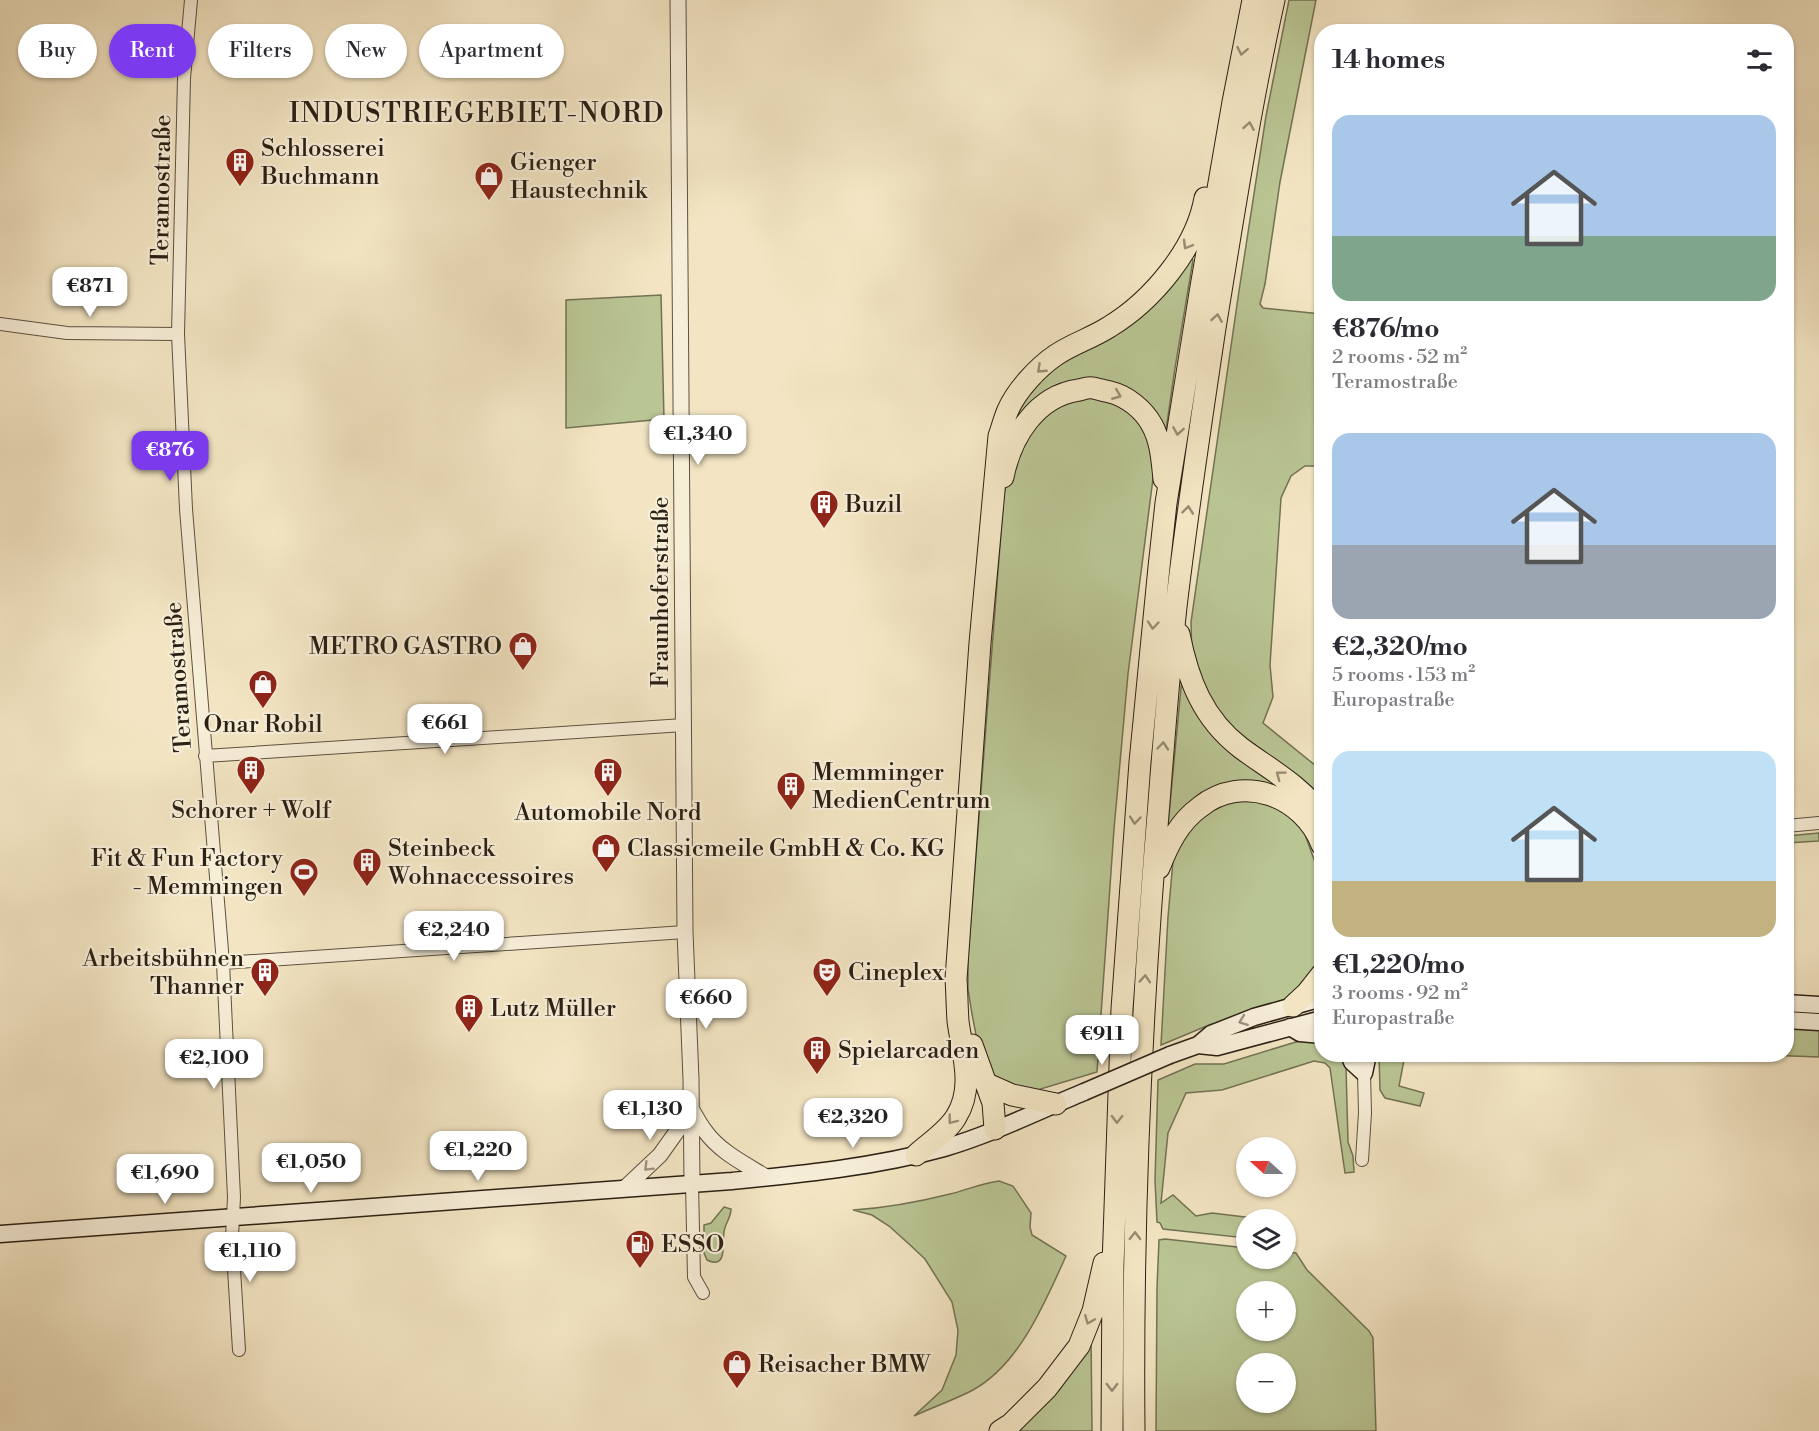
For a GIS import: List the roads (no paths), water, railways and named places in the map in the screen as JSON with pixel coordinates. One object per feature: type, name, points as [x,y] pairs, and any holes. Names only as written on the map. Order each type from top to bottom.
[{"type":"highway","points":[[1134,1431],[1135,1268],[1125,1206],[1118,1089],[1140,762],[1166,503],[1201,287],[1253,0]]},
{"type":"highway","points":[[1000,1431],[1011,1424],[1047,1388],[1079,1346],[1093,1311],[1125,1206],[1175,613],[1219,302],[1242,163],[1274,0]]},
{"type":"highway","points":[[995,1129],[993,1103],[976,1078],[958,1021],[956,979],[980,643],[999,436],[1009,409],[1021,389],[1034,375],[1055,356],[1109,327],[1133,309],[1177,262],[1191,241],[1204,204],[1218,128],[1233,102]]},
{"type":"highway","points":[[916,1155],[956,1118],[976,1078],[965,1013],[963,961],[1004,470],[1020,432],[1033,413],[1049,400],[1069,391],[1091,388],[1120,394],[1138,407],[1152,424],[1162,459],[1166,503]]},
{"type":"highway","points":[[1175,613],[1190,679],[1209,715],[1235,743],[1289,782],[1314,807]]},
{"type":"highway","points":[[1151,888],[1165,854],[1183,823],[1199,807],[1209,801],[1234,792],[1264,793],[1285,801],[1300,811],[1314,829]]},
{"type":"highway","points":[[1293,1005],[1314,984]]},
{"type":"highway","points":[[976,1078],[1012,1095],[1056,1104]]},
{"type":"highway","points":[[1108,1265],[1112,1431]]},
{"type":"main road","points":[[0,1234],[766,1177],[840,1168],[916,1155],[972,1139],[1198,1045],[1211,1034],[1254,1017],[1314,1000]]},
{"type":"main road","points":[[1794,1003],[1819,1005]]},
{"type":"main road","points":[[1794,1020],[1819,1022]]},
{"type":"main road","points":[[1198,1045],[1217,1047],[1314,1021]]},
{"type":"main road","points":[[1289,1027],[1300,1033],[1314,1034]]},
{"type":"main road","points":[[1352,1062],[1364,1073]]},
{"type":"main road","points":[[1363,1062],[1364,1073]]},
{"type":"main road","points":[[1364,1073],[1366,1062]]},
{"type":"street","name":"Teramostraße","points":[[191,0],[184,78],[178,334],[186,509],[223,963],[233,1174],[232,1237],[239,1350]]},
{"type":"street","name":"Fraunhoferstraße","points":[[678,0],[685,932],[692,1110],[692,1183]]},
{"type":"street","points":[[0,324],[67,333],[178,334]]},
{"type":"street","points":[[205,756],[684,725]]},
{"type":"street","points":[[1794,825],[1819,823]]},
{"type":"street","points":[[223,963],[685,932]]},
{"type":"street","points":[[1362,1160],[1365,1113],[1364,1073]]},
{"type":"street","points":[[625,1188],[660,1155],[692,1110],[705,1132],[716,1144],[766,1177]]},
{"type":"street","points":[[692,1183],[694,1277],[703,1293]]},
{"type":"place","name":"Schlosserei Buchmann","points":[[240,188]]},
{"type":"place","name":"Gienger Haustechnik","points":[[489,202]]},
{"type":"place","name":"Buzil","points":[[824,530]]},
{"type":"place","name":"METRO GASTRO","points":[[523,672]]},
{"type":"place","name":"Onar Robil","points":[[263,710]]},
{"type":"place","name":"Schorer + Wolf","points":[[251,796]]},
{"type":"place","name":"Automobile Nord","points":[[608,798]]},
{"type":"place","name":"Memminger MedienCentrum","points":[[791,812]]},
{"type":"place","name":"Classicmeile GmbH & Co. KG","points":[[606,874]]},
{"type":"place","name":"Steinbeck Wohnaccessoires","points":[[367,888]]},
{"type":"place","name":"Fit & Fun Factory - Memmingen","points":[[304,898]]},
{"type":"place","name":"Arbeitsbühnen Thanner","points":[[265,998]]},
{"type":"place","name":"Cineplex","points":[[827,998]]},
{"type":"place","name":"Lutz Müller","points":[[469,1034]]},
{"type":"place","name":"Spielarcaden","points":[[817,1076]]},
{"type":"place","name":"ESSO","points":[[640,1270]]},
{"type":"place","name":"Reisacher BMW","points":[[737,1390]]},
{"type":"district","name":"INDUSTRIEGEBIET-NORD","points":[[477,113]]}]
